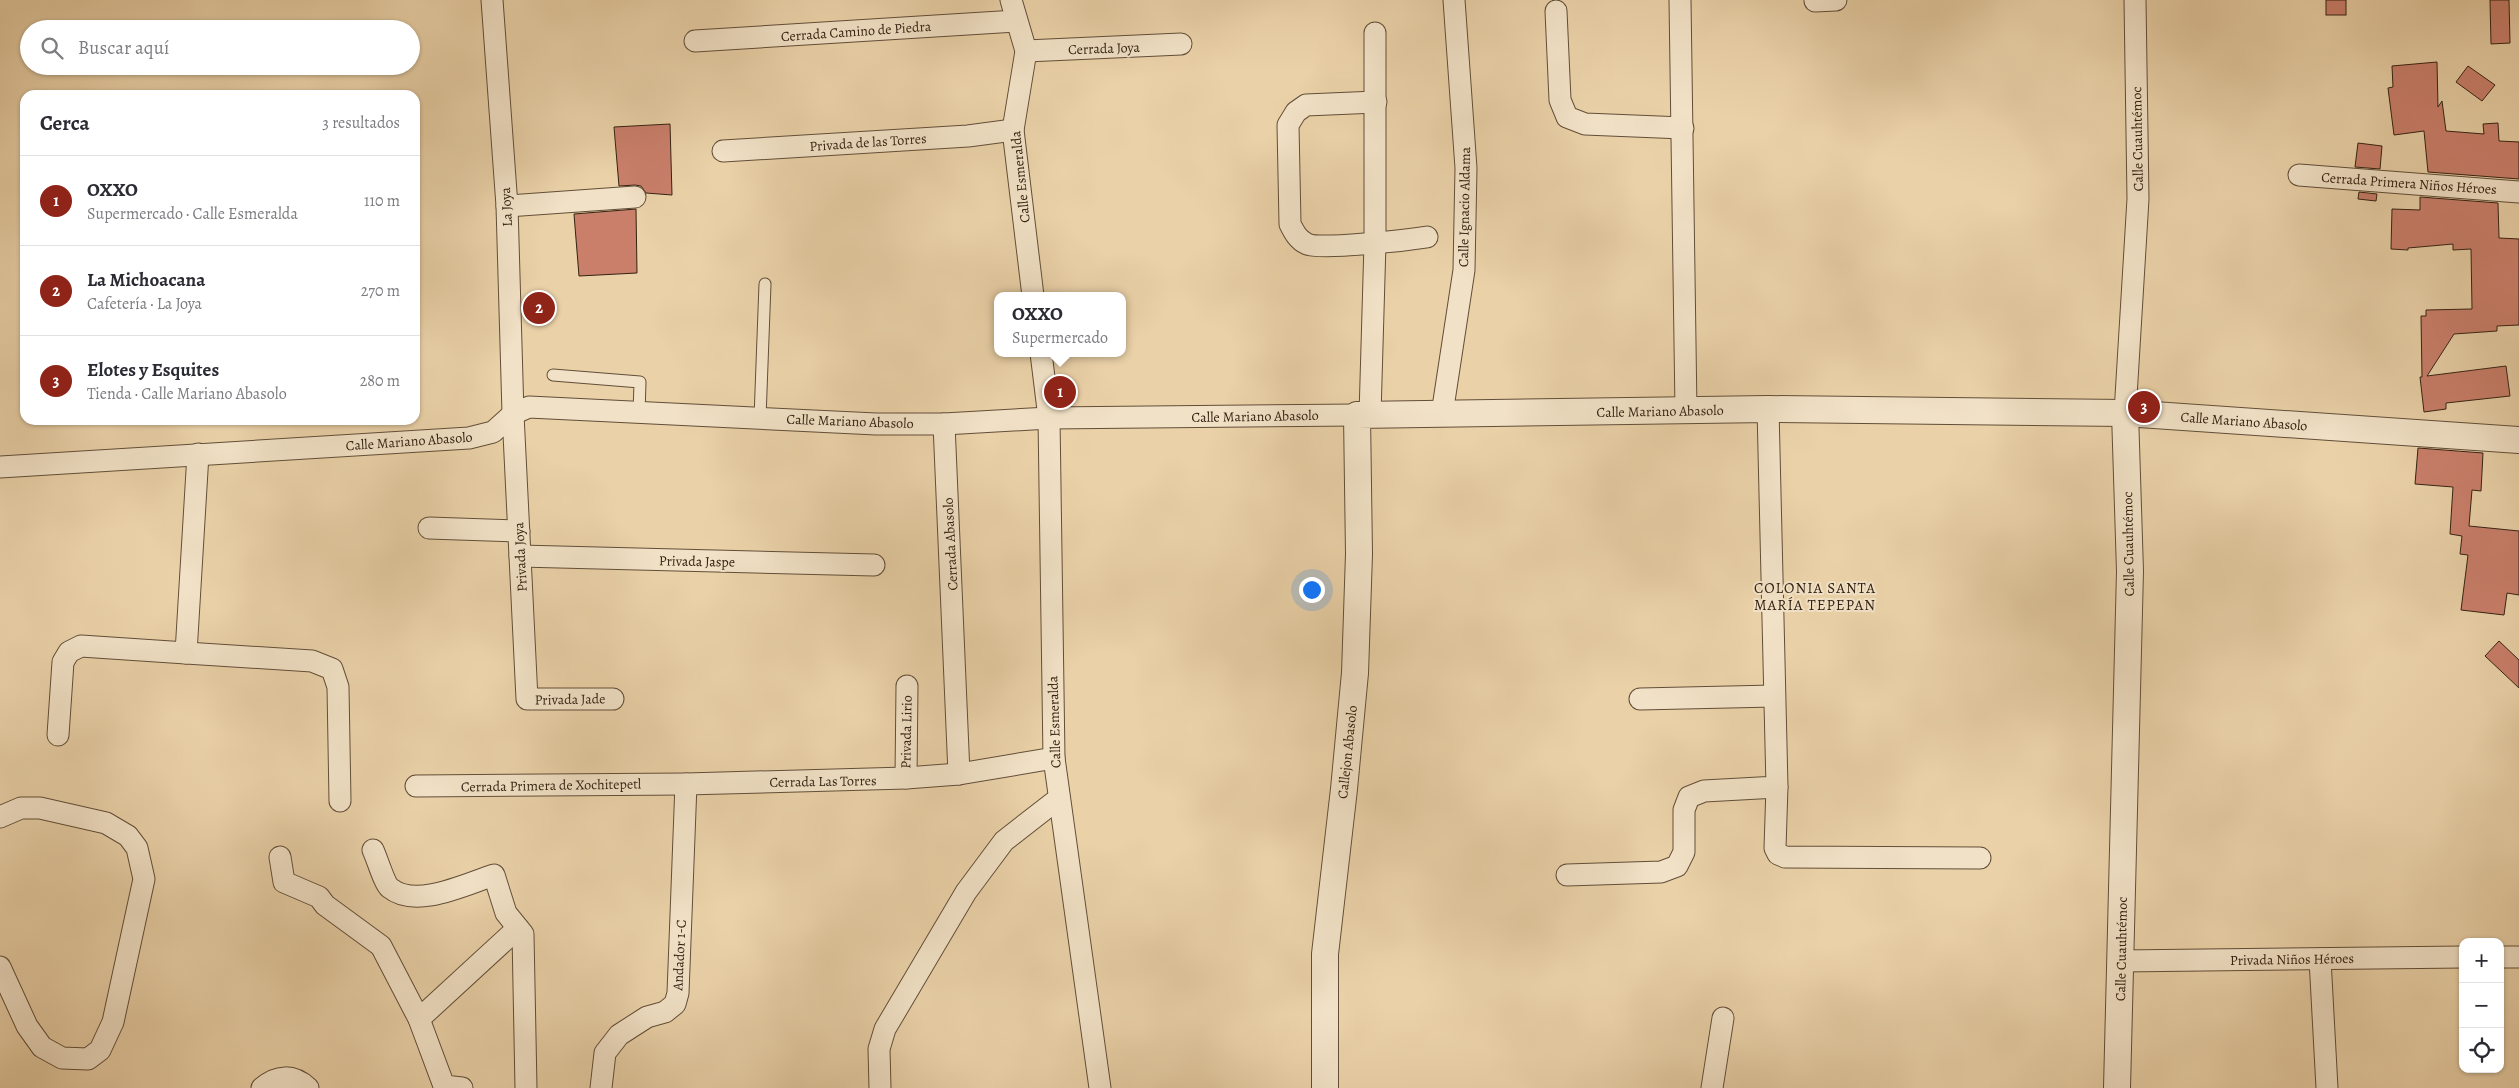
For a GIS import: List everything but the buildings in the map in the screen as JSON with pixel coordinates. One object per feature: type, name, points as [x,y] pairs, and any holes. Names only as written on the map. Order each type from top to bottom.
[{"type":"street","name":"La Joya","points":[[492,0],[507,206],[513,414]]},
{"type":"street","name":"Calle Esmeralda","points":[[1011,0],[1026,51],[1013,130],[1033,292]]},
{"type":"street","name":"Calle Ignacio Aldama","points":[[1442,414],[1464,270],[1466,168],[1454,0]]},
{"type":"street","points":[[1680,0],[1686,411]]},
{"type":"street","name":"Calle Cuauhtémoc","points":[[2118,1088],[2130,571],[2125,413],[2138,199],[2135,0]]},
{"type":"street","points":[[1556,11],[1560,100],[1567,117],[1585,124],[1683,128]]},
{"type":"street","name":"Cerrada Camino de Piedra","points":[[695,42],[1016,21]]},
{"type":"street","points":[[1364,415],[1375,243],[1375,33]]},
{"type":"street","name":"Cerrada Joya","points":[[1026,51],[1182,44]]},
{"type":"street","points":[[1376,102],[1306,105],[1296,112],[1288,125],[1290,224],[1298,238],[1309,245],[1375,243],[1427,237]]},
{"type":"street","name":"Privada de las Torres","points":[[723,150],[968,136],[1013,130]]},
{"type":"street","name":"Cerrada Primera Niños Héroes","points":[[2298,175],[2519,192]]},
{"type":"street","points":[[507,206],[635,198]]},
{"type":"street","name":"Calle Esmeralda","points":[[1041,357],[1049,418],[1054,758],[1058,799],[1100,1088]]},
{"type":"street","name":"Calle Mariano Abasolo","points":[[0,467],[469,438],[493,432],[513,414],[529,408],[876,424],[944,424],[1049,418],[1768,409],[2125,413],[2519,440]]},
{"type":"street","points":[[1768,409],[1777,787],[1775,848],[1778,854],[1785,857],[1980,858]]},
{"type":"street","name":"Privada Joya","points":[[513,414],[527,699]]},
{"type":"street","name":"Callejon Abasolo","points":[[1325,1088],[1324,954],[1344,789],[1355,673],[1364,415]]},
{"type":"street","name":"Cerrada Abasolo","points":[[944,424],[960,774]]},
{"type":"street","points":[[186,653],[198,454]]},
{"type":"street","points":[[429,528],[519,531]]},
{"type":"street","name":"Privada Jaspe","points":[[520,556],[874,565]]},
{"type":"street","points":[[58,735],[63,662],[69,652],[80,646],[312,661],[332,669],[338,687],[340,801]]},
{"type":"street","name":"Privada Lirio","points":[[906,778],[907,686]]},
{"type":"street","points":[[1640,699],[1774,696]]},
{"type":"street","name":"Privada Jade","points":[[527,699],[613,698]]},
{"type":"street","name":"Cerrada Las Torres","points":[[686,784],[906,778],[960,774],[1054,758]]},
{"type":"street","name":"Cerrada Primera de Xochitepetl","points":[[416,786],[686,784]]},
{"type":"street","name":"Andador 1-C","points":[[601,1088],[605,1053],[619,1035],[648,1017],[665,1012],[675,1004],[678,992],[686,784]]},
{"type":"street","points":[[1567,875],[1662,872],[1677,866],[1684,852],[1684,810],[1690,797],[1704,791],[1777,787]]},
{"type":"street","points":[[880,1088],[879,1049],[885,1029],[966,892],[1004,840],[1058,799]]},
{"type":"street","points":[[0,817],[21,808],[40,808],[106,823],[128,836],[137,848],[144,879],[113,1022],[100,1050],[88,1059],[62,1058],[42,1047],[27,1026],[0,967]]},
{"type":"street","points":[[373,850],[389,887],[405,896],[417,897],[434,894],[494,875],[506,913],[523,934],[526,1088]]},
{"type":"street","points":[[280,856],[284,882],[319,897],[325,906],[381,946],[419,1019],[444,1086],[462,1088]]},
{"type":"street","points":[[419,1019],[518,928]]},
{"type":"street","name":"Privada Niños Héroes","points":[[2121,961],[2459,957]]},
{"type":"street","points":[[2504,957],[2519,957]]},
{"type":"street","points":[[2320,958],[2327,1088]]},
{"type":"street","points":[[1712,1088],[1723,1018]]},
{"type":"street","points":[[262,1088],[275,1078],[293,1079],[308,1088]]},
{"type":"lane","points":[[760,418],[765,284]]},
{"type":"lane","points":[[552,375],[640,382],[639,413]]},
{"type":"place","name":"La Michoacana","points":[[539,308]]},
{"type":"place","name":"OXXO","points":[[1060,392]]},
{"type":"place","name":"Elotes y Esquites","points":[[2144,407]]},
{"type":"district","name":"COLONIA SANTA MARÍA TEPEPAN","points":[[1815,596]]}]
